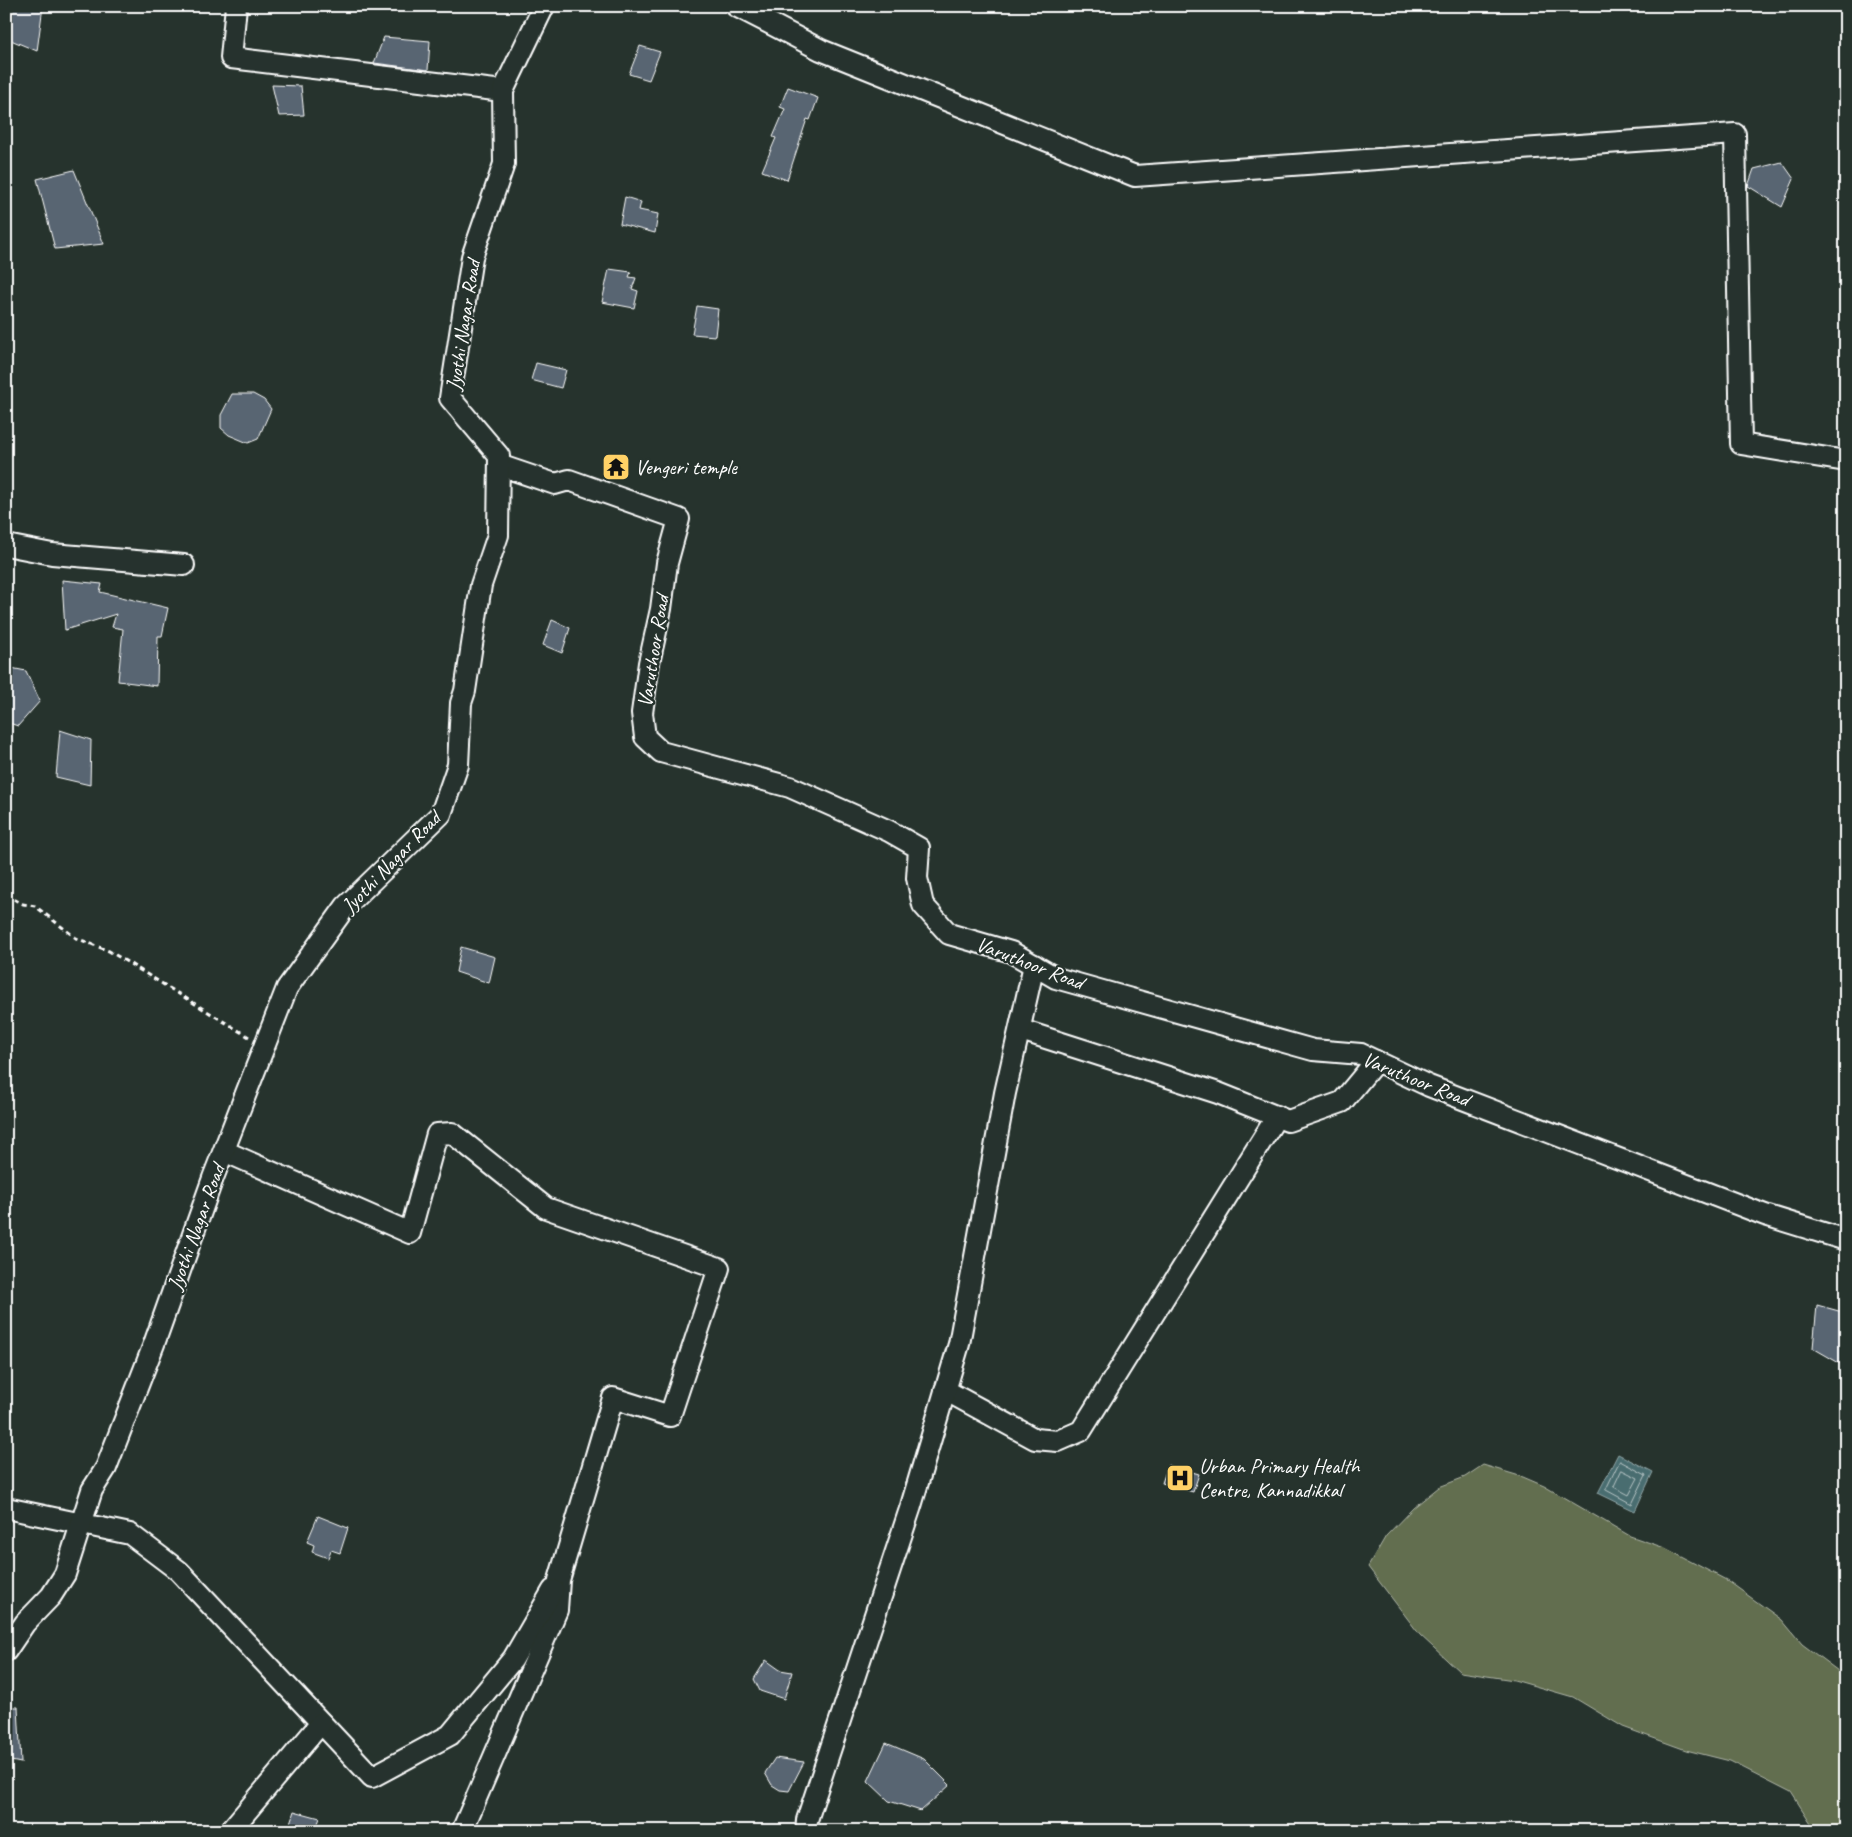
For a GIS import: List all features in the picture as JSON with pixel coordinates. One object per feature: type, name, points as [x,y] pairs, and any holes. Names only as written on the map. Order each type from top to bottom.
[{"type":"street","points":[[236,6],[231,58],[503,91]]},
{"type":"street","name":"Jyothi Nagar Road","points":[[6,1651],[25,1623],[51,1596],[65,1574],[92,1490],[106,1468],[154,1344],[286,988],[346,906],[441,814],[458,765],[461,703],[465,692],[481,585],[498,535],[499,456],[450,398],[472,257],[504,164],[503,91],[544,6]]},
{"type":"street","points":[[736,6],[821,50],[1134,176],[1735,134],[1742,444],[1846,461]]},
{"type":"street","name":"Varuthoor Road","points":[[499,465],[555,484],[569,480],[679,519],[667,563],[661,609],[649,663],[642,713],[645,737],[661,752],[790,787],[889,831],[920,848],[917,878],[923,905],[949,934],[1011,952],[1056,978],[1313,1050],[1361,1054],[1429,1086],[1765,1215],[1846,1240]]},
{"type":"street","points":[[6,546],[52,554],[184,565]]},
{"type":"street","points":[[806,1831],[807,1820],[911,1506],[960,1344],[1001,1111],[1021,1030],[1034,965]]},
{"type":"street","points":[[1021,1030],[1218,1093],[1288,1121],[1342,1102],[1376,1061]]},
{"type":"street","points":[[945,1390],[1035,1439],[1058,1440],[1082,1431],[1277,1116]]},
{"type":"street","points":[[224,1151],[410,1233],[437,1134],[452,1133],[546,1208],[718,1268],[670,1416],[613,1398],[559,1580],[557,1610],[462,1831]]},
{"type":"street","points":[[6,1508],[82,1522],[130,1534],[148,1545],[179,1571],[372,1777],[450,1734],[514,1659],[559,1580]]},
{"type":"street","points":[[230,1831],[321,1723]]},
{"type":"path","points":[[6,895],[24,904],[35,906],[76,938],[109,951],[126,963],[196,1003],[211,1016],[246,1034]]},
{"type":"green space","points":[[1483,1465],[1523,1477],[1544,1486],[1630,1536],[1665,1548],[1728,1581],[1782,1620],[1802,1644],[1846,1677],[1846,1831],[1816,1831],[1791,1792],[1730,1761],[1686,1750],[1623,1727],[1573,1697],[1514,1680],[1460,1672],[1420,1635],[1368,1567],[1386,1536],[1413,1508],[1439,1487],[1465,1477]]},
{"type":"water","points":[[1618,1454],[1653,1472],[1635,1511],[1598,1493]]},
{"type":"building","points":[[6,6],[43,6],[37,51],[6,38]]},
{"type":"building","points":[[384,37],[430,41],[428,70],[374,63]]},
{"type":"building","points":[[640,46],[660,52],[649,80],[629,74]]},
{"type":"building","points":[[272,85],[301,86],[304,115],[279,116]]},
{"type":"building","points":[[788,87],[818,98],[810,120],[807,119],[787,180],[762,171],[776,138],[773,137],[785,109],[780,107]]},
{"type":"building","points":[[1782,162],[1794,179],[1782,207],[1748,186],[1754,169]]},
{"type":"building","points":[[74,170],[104,244],[55,249],[37,179]]},
{"type":"building","points":[[625,197],[641,202],[639,210],[658,214],[655,233],[620,224]]},
{"type":"building","points":[[609,269],[631,272],[629,277],[636,278],[632,289],[638,291],[634,308],[602,302]]},
{"type":"building","points":[[697,306],[718,309],[715,336],[692,334]]},
{"type":"building","points":[[536,363],[566,370],[561,388],[531,380]]},
{"type":"building","points":[[232,394],[253,394],[264,400],[271,409],[258,439],[248,443],[229,435],[221,428],[221,415]]},
{"type":"building","points":[[62,580],[102,584],[100,592],[168,608],[162,636],[158,636],[157,686],[118,681],[123,629],[112,627],[116,614],[65,630]]},
{"type":"building","points":[[552,620],[570,628],[562,653],[543,645]]},
{"type":"building","points":[[6,667],[26,671],[40,701],[18,726],[6,722]]},
{"type":"building","points":[[60,730],[91,740],[90,785],[56,777]]},
{"type":"building","points":[[461,947],[495,957],[489,983],[456,972]]},
{"type":"building","points":[[1817,1305],[1846,1313],[1846,1367],[1813,1348]]},
{"type":"building","points":[[1168,1465],[1199,1474],[1193,1492],[1162,1483]]},
{"type":"building","points":[[318,1516],[348,1528],[340,1553],[331,1550],[328,1558],[312,1552],[314,1545],[307,1542]]},
{"type":"building","points":[[766,1660],[780,1670],[792,1672],[784,1699],[760,1691],[754,1679]]},
{"type":"building","points":[[6,1707],[18,1707],[21,1763],[6,1760]]},
{"type":"building","points":[[886,1743],[924,1759],[950,1785],[921,1811],[889,1801],[868,1781]]},
{"type":"building","points":[[775,1758],[804,1762],[789,1791],[780,1790],[772,1785],[765,1773]]},
{"type":"building","points":[[294,1811],[320,1818],[315,1831],[292,1831],[294,1827],[289,1826]]},
{"type":"place","name":"Vengeri temple","points":[[616,467]]},
{"type":"place","name":"Urban Primary Health Centre, Kannadikkal","points":[[1180,1478]]}]
